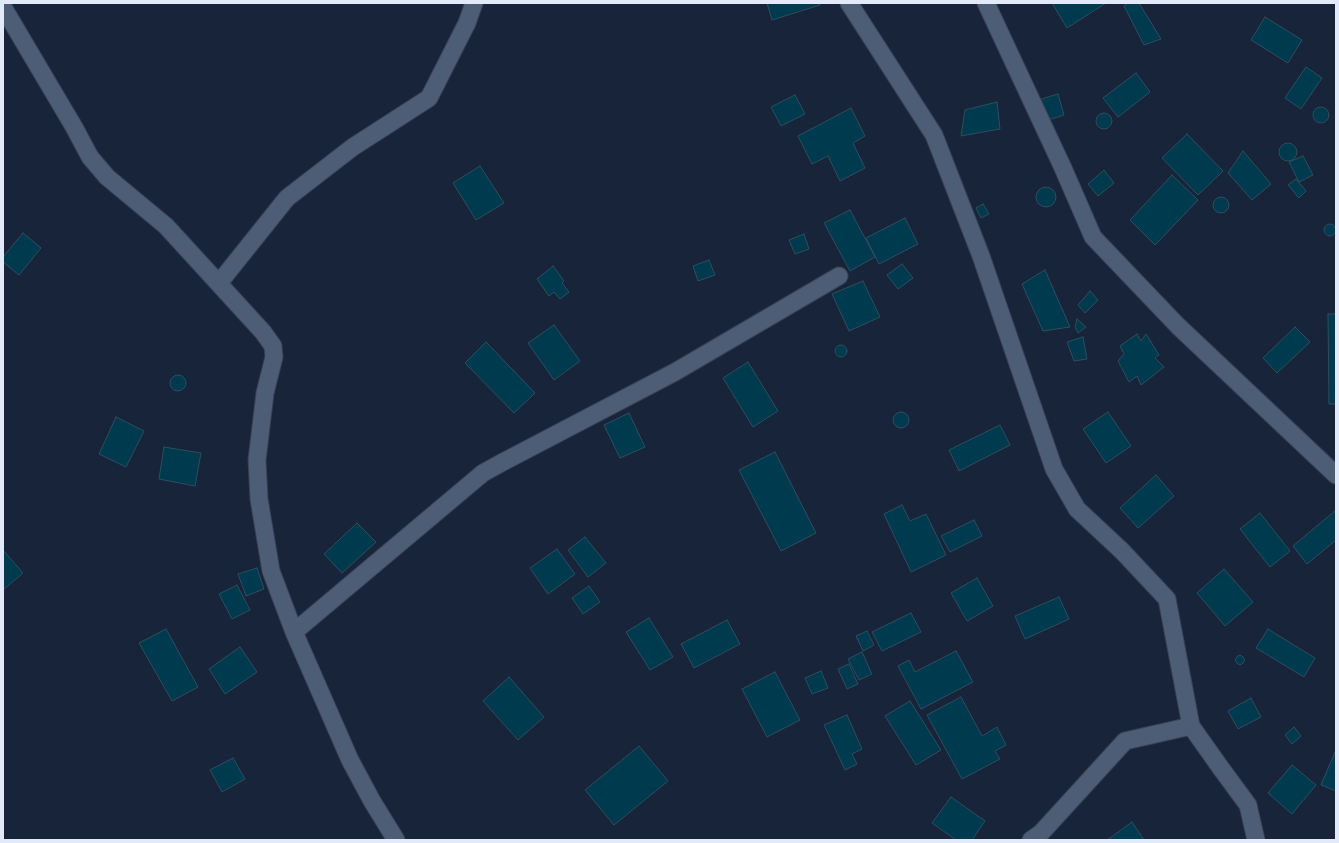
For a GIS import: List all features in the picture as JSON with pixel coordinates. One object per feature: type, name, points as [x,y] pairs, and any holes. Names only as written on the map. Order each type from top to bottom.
[{"type":"street","points":[[218,283],[287,198],[353,147],[429,98],[467,23],[474,3]]},
{"type":"street","points":[[849,3],[934,135],[981,256],[1054,469],[1077,509],[1122,551],[1167,599],[1192,726],[1220,768],[1248,805],[1256,840]]},
{"type":"street","points":[[986,3],[1060,161],[1093,237],[1178,326],[1336,475]]},
{"type":"street","points":[[3,8],[74,127],[90,157],[107,177],[166,226],[263,332],[273,346],[274,357],[265,393],[257,460],[260,499],[271,571],[294,632],[350,760],[372,801],[396,840]]},
{"type":"street","points":[[294,632],[483,473],[675,372],[839,276]]},
{"type":"street","points":[[1031,840],[1041,833],[1126,741],[1192,726]]},
{"type":"building","points":[[767,3],[820,3],[820,5],[772,20]]},
{"type":"building","points":[[1052,3],[1106,3],[1067,28]]},
{"type":"building","points":[[1128,3],[1139,3],[1161,39],[1144,45],[1124,6]]},
{"type":"building","points":[[1265,17],[1302,40],[1288,63],[1251,40]]},
{"type":"building","points":[[1306,67],[1322,78],[1301,109],[1285,98]]},
{"type":"building","points":[[1136,73],[1150,92],[1118,117],[1103,98]]},
{"type":"building","points":[[1058,94],[1064,115],[1045,121],[1038,100]]},
{"type":"building","points":[[795,95],[805,114],[781,126],[771,107]]},
{"type":"building","points":[[997,102],[1000,129],[961,136],[965,110]]},
{"type":"building","points":[[1321,107],[1327,109],[1329,115],[1327,121],[1321,123],[1315,121],[1313,115],[1315,109]]},
{"type":"building","points":[[851,108],[865,136],[853,143],[865,168],[840,181],[828,156],[812,164],[798,136]]},
{"type":"building","points":[[1101,113],[1107,113],[1112,118],[1110,127],[1107,129],[1101,129],[1096,124],[1096,118]]},
{"type":"building","points":[[1187,134],[1223,171],[1198,195],[1162,158]]},
{"type":"building","points":[[1288,143],[1294,146],[1297,152],[1294,158],[1288,161],[1282,158],[1279,152],[1282,146]]},
{"type":"building","points":[[1243,151],[1271,184],[1252,200],[1228,173]]},
{"type":"building","points":[[1303,156],[1313,175],[1299,182],[1289,162]]},
{"type":"building","points":[[480,166],[504,203],[476,220],[453,183]]},
{"type":"building","points":[[1104,170],[1114,183],[1098,196],[1088,184]]},
{"type":"building","points":[[1172,175],[1198,200],[1155,245],[1130,220]]},
{"type":"building","points":[[1296,179],[1306,191],[1299,198],[1288,185]]},
{"type":"building","points":[[1046,187],[1053,190],[1056,197],[1053,204],[1046,207],[1039,204],[1036,197],[1039,190]]},
{"type":"building","points":[[1218,197],[1224,197],[1229,202],[1227,211],[1224,213],[1218,213],[1213,208],[1213,202]]},
{"type":"building","points":[[983,204],[989,214],[981,218],[976,208]]},
{"type":"building","points":[[850,210],[875,257],[850,271],[824,223]]},
{"type":"building","points":[[905,218],[918,244],[879,264],[866,238]]},
{"type":"building","points":[[1330,224],[1334,226],[1336,230],[1334,234],[1330,236],[1326,234],[1324,230],[1326,226]]},
{"type":"building","points":[[23,233],[41,248],[19,275],[3,262],[3,257]]},
{"type":"building","points":[[804,234],[809,249],[795,254],[789,240]]},
{"type":"building","points":[[709,260],[715,275],[698,281],[693,266]]},
{"type":"building","points":[[902,264],[913,278],[898,289],[887,275]]},
{"type":"building","points":[[553,266],[564,281],[562,283],[569,292],[560,299],[554,292],[549,296],[537,279]]},
{"type":"building","points":[[1045,270],[1070,327],[1043,331],[1022,284]]},
{"type":"building","points":[[863,281],[880,317],[849,331],[832,294]]},
{"type":"building","points":[[1090,291],[1098,300],[1085,313],[1078,305]]},
{"type":"building","points":[[1328,314],[1336,314],[1336,404],[1329,404]]},
{"type":"building","points":[[1077,319],[1086,327],[1078,333],[1075,327]]},
{"type":"building","points":[[554,325],[580,361],[554,380],[528,343]]},
{"type":"building","points":[[1295,327],[1310,342],[1277,373],[1263,358]]},
{"type":"building","points":[[1137,334],[1141,341],[1146,334],[1159,355],[1155,358],[1164,367],[1141,385],[1137,376],[1129,382],[1118,361],[1124,354],[1120,346]]},
{"type":"building","points":[[1083,337],[1087,359],[1074,361],[1067,342]]},
{"type":"building","points":[[486,342],[535,393],[514,413],[465,363]]},
{"type":"building","points":[[843,345],[846,346],[846,356],[839,357],[836,356],[835,349],[836,346]]},
{"type":"building","points":[[748,362],[778,411],[753,427],[723,378]]},
{"type":"building","points":[[178,375],[184,377],[186,383],[184,389],[178,391],[172,389],[170,383],[172,377]]},
{"type":"building","points":[[901,412],[907,414],[909,420],[907,426],[901,428],[895,426],[893,420],[895,414]]},
{"type":"building","points":[[1108,412],[1131,446],[1106,463],[1083,429]]},
{"type":"building","points":[[629,413],[645,447],[620,458],[604,425]]},
{"type":"building","points":[[116,417],[144,431],[126,467],[99,454]]},
{"type":"building","points":[[1000,425],[1010,445],[959,471],[949,450]]},
{"type":"building","points":[[164,447],[201,453],[195,486],[159,479]]},
{"type":"building","points":[[775,452],[816,533],[781,551],[739,470]]},
{"type":"building","points":[[1156,475],[1174,496],[1138,528],[1120,508]]},
{"type":"building","points":[[902,505],[910,521],[926,514],[946,555],[911,572],[884,514]]},
{"type":"building","points":[[1336,510],[1336,540],[1307,564],[1293,546]]},
{"type":"building","points":[[1260,513],[1290,551],[1270,567],[1240,529]]},
{"type":"building","points":[[974,520],[982,536],[950,552],[941,536]]},
{"type":"building","points":[[357,523],[376,542],[342,573],[324,554]]},
{"type":"building","points":[[585,537],[606,563],[588,577],[568,550]]},
{"type":"building","points":[[557,549],[575,574],[548,594],[530,568]]},
{"type":"building","points":[[3,550],[23,573],[3,590]]},
{"type":"building","points":[[257,568],[264,589],[246,596],[238,574]]},
{"type":"building","points":[[1224,569],[1253,602],[1225,626],[1197,593]]},
{"type":"building","points":[[977,578],[993,606],[967,621],[951,593]]},
{"type":"building","points":[[237,585],[250,610],[232,619],[219,594]]},
{"type":"building","points":[[589,586],[600,602],[583,614],[572,598]]},
{"type":"building","points":[[1059,597],[1069,619],[1025,639],[1015,616]]},
{"type":"building","points":[[911,613],[921,632],[882,651],[872,632]]},
{"type":"building","points":[[649,618],[673,657],[650,670],[626,632]]},
{"type":"building","points":[[727,620],[740,644],[694,668],[681,644]]},
{"type":"building","points":[[166,629],[198,687],[172,701],[139,643]]},
{"type":"building","points":[[1268,629],[1315,658],[1304,677],[1256,648]]},
{"type":"building","points":[[867,631],[874,645],[863,651],[856,636]]},
{"type":"building","points":[[240,647],[257,672],[225,694],[209,669]]},
{"type":"building","points":[[956,651],[973,682],[921,709],[898,666],[909,660],[915,672]]},
{"type":"building","points":[[862,652],[872,674],[859,680],[848,659]]},
{"type":"building","points":[[1238,656],[1242,656],[1244,660],[1242,664],[1238,664],[1236,662],[1236,658]]},
{"type":"building","points":[[849,664],[858,684],[847,689],[838,669]]},
{"type":"building","points":[[821,671],[828,688],[812,694],[805,678]]},
{"type":"building","points":[[775,672],[800,720],[767,737],[742,689]]},
{"type":"building","points":[[509,677],[544,717],[518,740],[483,701]]},
{"type":"building","points":[[961,697],[982,736],[997,727],[1006,745],[995,751],[1000,759],[962,779],[927,715]]},
{"type":"building","points":[[1251,698],[1261,717],[1238,729],[1228,711]]},
{"type":"building","points":[[910,701],[941,750],[916,765],[885,716]]},
{"type":"building","points":[[847,715],[862,749],[852,754],[857,764],[845,770],[824,725]]},
{"type":"building","points":[[1294,727],[1301,736],[1292,744],[1285,735]]},
{"type":"building","points":[[639,746],[668,781],[614,825],[585,790]]},
{"type":"building","points":[[1336,750],[1336,791],[1321,785]]},
{"type":"building","points":[[233,758],[245,779],[222,792],[210,770]]},
{"type":"building","points":[[1292,765],[1316,785],[1292,814],[1268,793]]},
{"type":"building","points":[[951,797],[985,821],[972,840],[956,840],[932,823]]},
{"type":"building","points":[[1132,822],[1144,840],[1107,840]]}]
